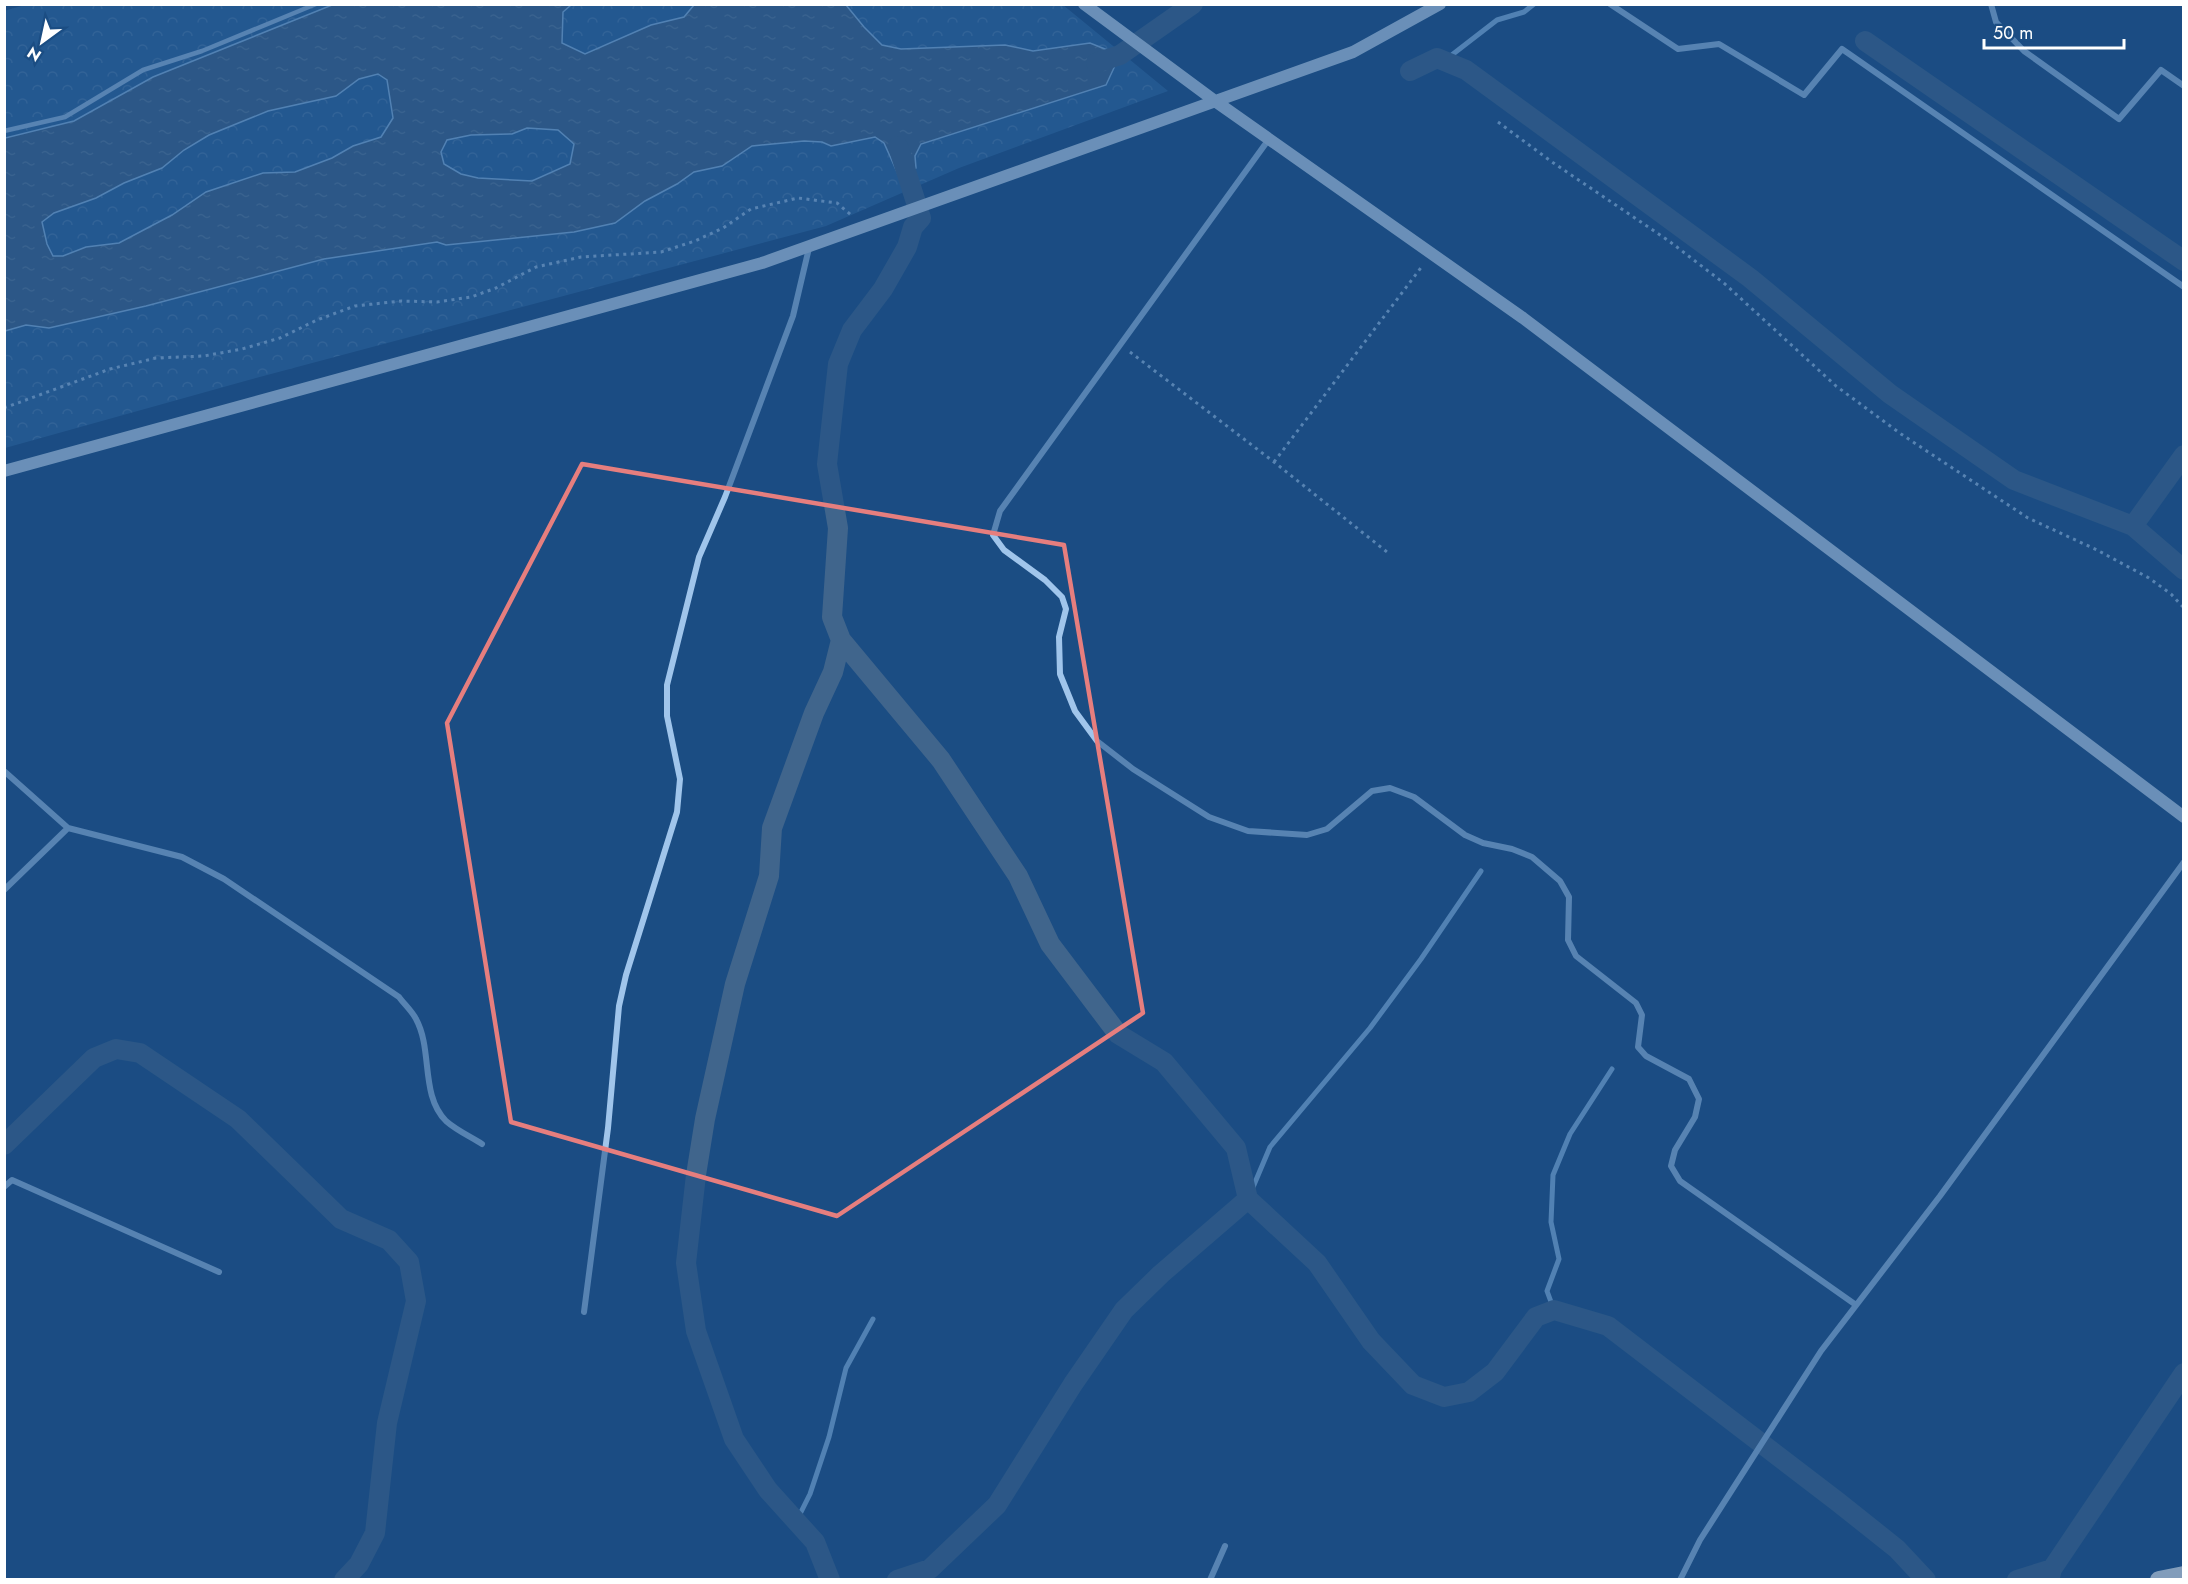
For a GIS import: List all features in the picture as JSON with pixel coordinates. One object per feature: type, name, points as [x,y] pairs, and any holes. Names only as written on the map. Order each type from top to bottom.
[{"type":"highway","points":[[2159,1580],[2184,1575]]},
{"type":"main road","points":[[1084,4],[1269,140],[1533,326],[2184,817]]},
{"type":"main road","points":[[4,471],[762,262],[1353,52],[1440,4]]},
{"type":"street","points":[[1610,4],[1678,49],[1719,44],[1804,95],[1842,49],[2184,287]]},
{"type":"street","points":[[1991,4],[1996,22],[2024,51],[2119,119],[2161,70],[2184,86]]},
{"type":"street","points":[[1269,140],[1000,511],[993,535],[1004,550],[1045,580],[1062,597],[1066,609],[1059,637],[1060,674],[1075,711],[1097,741],[1133,769],[1209,817],[1248,831],[1307,835],[1327,829],[1372,791],[1390,788],[1414,797],[1466,835],[1483,843],[1512,849],[1532,857],[1560,881],[1569,897],[1568,940],[1576,956],[1635,1003],[1642,1015],[1638,1047],[1646,1056],[1689,1079],[1699,1099],[1695,1117],[1675,1150],[1671,1166],[1680,1181],[1856,1305]]},
{"type":"street","points":[[584,1312],[608,1128],[619,1006],[626,975],[677,812],[680,778],[667,716],[667,685],[699,557],[725,497],[793,316],[809,245]]},
{"type":"street","points":[[4,771],[68,828],[182,857],[224,879],[399,997],[417,1019],[436,1104],[446,1121],[482,1144]]},
{"type":"street","points":[[4,890],[68,828]]},
{"type":"street","points":[[1680,1580],[1700,1539],[1821,1351],[1947,1187],[2184,862]]},
{"type":"street","points":[[4,1187],[12,1180],[219,1272]]},
{"type":"street","points":[[1210,1580],[1225,1546]]},
{"type":"lane","points":[[4,131],[65,117],[143,70],[202,51],[316,4]]},
{"type":"path","points":[[1498,122],[1552,162],[1669,241],[1725,284],[1836,386],[1900,434],[2028,518],[2097,550],[2149,578],[2184,608]]},
{"type":"path","points":[[4,408],[111,369],[156,358],[204,356],[242,349],[280,338],[317,320],[355,306],[401,301],[437,302],[471,297],[496,288],[536,267],[581,257],[661,252],[695,241],[723,228],[751,208],[798,198],[837,203],[864,225]]},
{"type":"path","points":[[1274,462],[1432,254]]},
{"type":"path","points":[[1121,345],[1387,552]]},
{"type":"highlighted area","points":[[582,464],[1064,545],[1143,1013],[837,1216],[511,1122],[447,723]]},
{"type":"green space","points":[[25,5],[1063,5],[1168,91],[959,168],[826,226],[245,381],[5,448],[4,11]]},
{"type":"water","points":[[332,5],[571,5],[563,12],[562,43],[585,54],[651,25],[684,17],[694,5],[846,5],[882,45],[901,49],[1005,45],[1033,51],[1090,43],[1120,55],[1106,85],[921,144],[915,156],[916,168],[898,174],[884,143],[875,137],[831,146],[822,142],[804,141],[752,146],[722,166],[694,172],[645,201],[615,223],[574,232],[446,245],[437,242],[324,259],[146,306],[49,328],[26,325],[5,331],[5,138],[74,121],[153,77]],"holes":[[[378,74],[387,80],[393,118],[381,137],[353,146],[332,158],[295,172],[263,173],[206,192],[172,215],[119,243],[86,247],[63,256],[53,256],[47,244],[42,222],[54,213],[96,198],[124,183],[162,168],[184,150],[209,135],[268,111],[336,96],[359,79]],[[527,128],[558,130],[574,144],[570,164],[532,181],[478,178],[461,174],[444,164],[441,152],[447,140],[471,135],[512,134]]]},
{"type":"waterway","points":[[1096,63],[1120,55],[1193,4]]},
{"type":"waterway","points":[[1444,61],[1497,20],[1524,12],[1534,4]]},
{"type":"waterway","points":[[1865,41],[2184,261]]},
{"type":"waterway","points":[[1410,71],[1437,58],[1466,70],[1750,278],[1890,394],[2014,480],[2133,526],[2184,570]]},
{"type":"waterway","points":[[898,146],[921,218],[913,227],[907,247],[883,289],[852,330],[838,364],[827,464],[838,528],[832,617],[841,640],[941,760],[1018,876],[1050,944],[1118,1034],[1164,1062],[1236,1148],[1248,1199]]},
{"type":"waterway","points":[[2133,526],[2184,455]]},
{"type":"waterway","points":[[830,1580],[815,1542],[768,1490],[734,1439],[696,1331],[686,1263],[705,1119],[735,984],[769,876],[772,828],[814,713],[833,672],[841,640]]},
{"type":"waterway","points":[[1248,1199],[1270,1147],[1370,1028],[1421,959],[1481,871]]},
{"type":"waterway","points":[[4,1145],[94,1058],[116,1049],[140,1053],[238,1119],[341,1219],[389,1240],[409,1262],[416,1301],[387,1423],[375,1533],[359,1564],[344,1580]]},
{"type":"waterway","points":[[1554,1310],[1547,1291],[1559,1259],[1551,1222],[1553,1175],[1570,1134],[1612,1069]]},
{"type":"waterway","points":[[897,1580],[930,1569],[997,1505],[1073,1384],[1124,1310],[1161,1274],[1248,1199],[1317,1263],[1371,1341],[1413,1385],[1444,1397],[1469,1392],[1495,1372],[1536,1317],[1554,1310],[1608,1326],[1897,1549],[1926,1580]]},
{"type":"waterway","points":[[791,1515],[800,1514],[810,1494],[829,1437],[846,1368],[873,1319]]},
{"type":"waterway","points":[[2049,1580],[2052,1569],[2184,1373]]},
{"type":"waterway","points":[[2017,1580],[2052,1569]]}]
